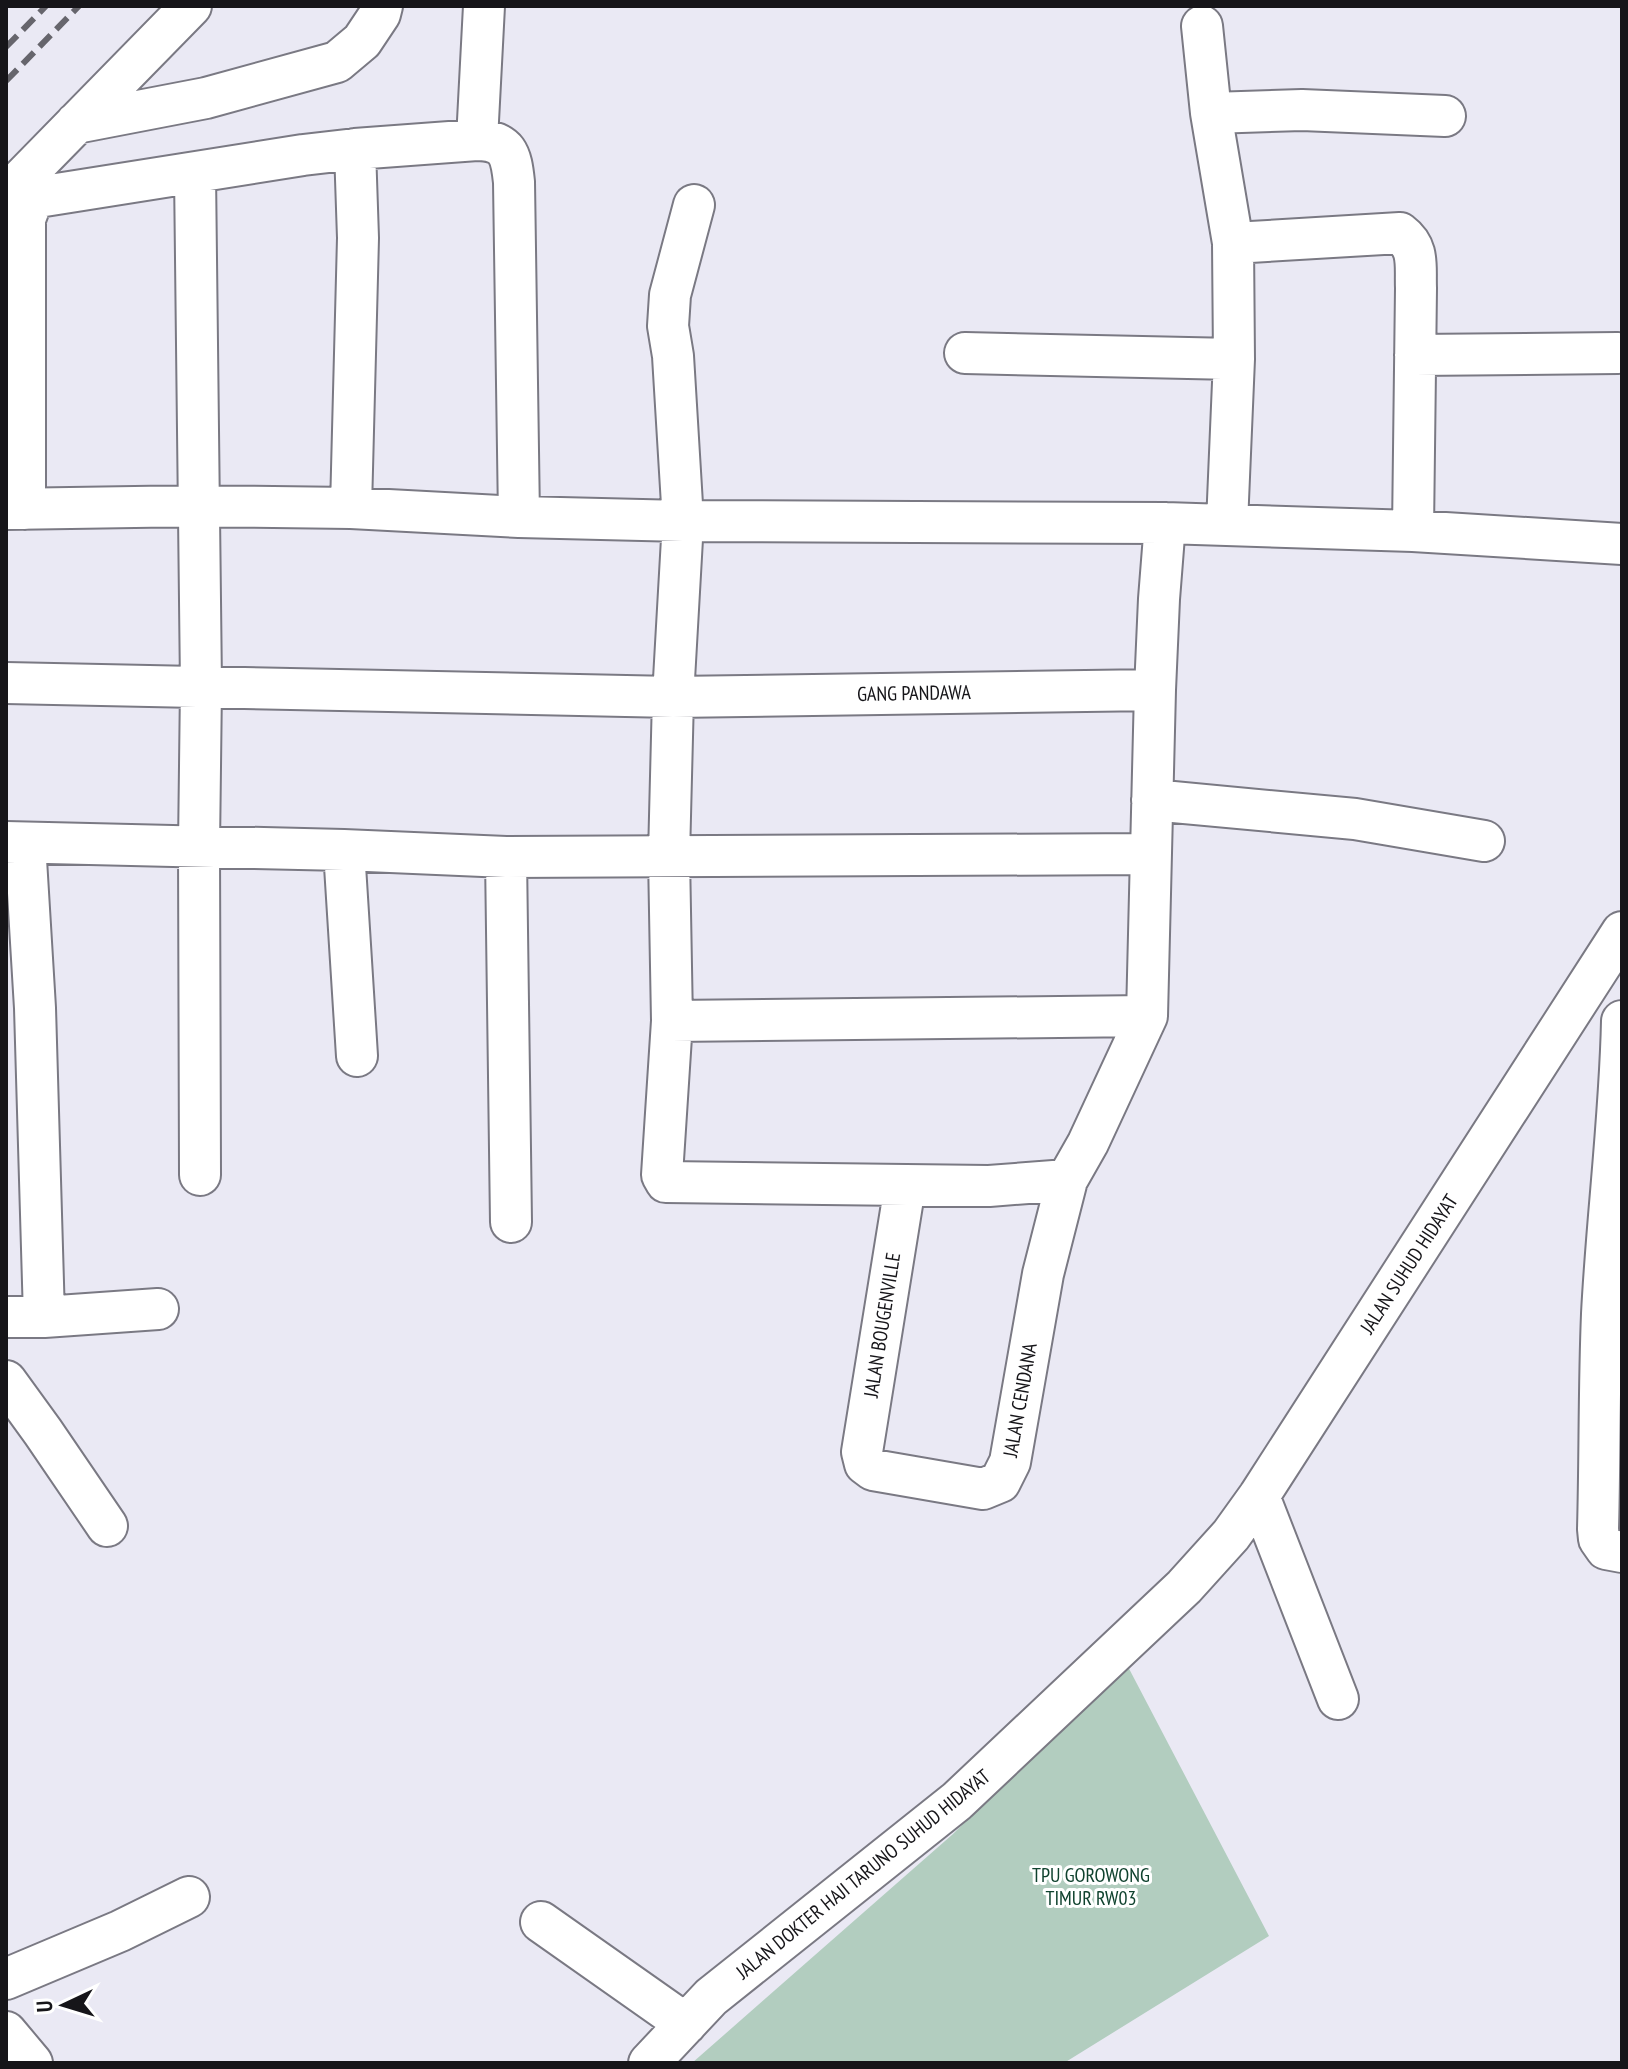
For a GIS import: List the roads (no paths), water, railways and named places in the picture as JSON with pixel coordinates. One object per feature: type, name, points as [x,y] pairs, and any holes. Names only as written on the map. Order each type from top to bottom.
[{"type":"street","points":[[6,195],[191,6]]},
{"type":"street","points":[[76,123],[206,98],[337,62],[362,41],[382,6]]},
{"type":"street","points":[[477,140],[484,6]]},
{"type":"street","points":[[1202,26],[1211,113],[1233,243],[1234,359],[1227,524]]},
{"type":"street","points":[[1211,113],[1302,110],[1445,116]]},
{"type":"street","points":[[519,517],[514,198],[512,158],[501,145],[490,140],[477,140],[355,149],[38,197],[31,203],[25,219],[15,509],[199,506],[351,508],[519,517],[683,521],[1227,524],[1413,531],[1622,544]]},
{"type":"street","points":[[351,508],[358,238],[355,149]]},
{"type":"street","points":[[195,173],[201,686],[200,1175]]},
{"type":"street","points":[[694,205],[670,295],[668,326],[673,356],[683,521],[673,697],[669,856],[672,1021],[662,1175],[666,1182],[989,1186],[1067,1180],[1088,1143],[1147,1016],[1155,690],[1165,523]]},
{"type":"street","points":[[1233,243],[1400,233],[1409,239],[1414,248],[1416,288],[1413,531]]},
{"type":"street","points":[[965,353],[1234,359]]},
{"type":"street","points":[[1415,355],[1618,353]]},
{"type":"street","name":"GANG PANDAWA","points":[[6,683],[673,697],[1155,690]]},
{"type":"street","points":[[1152,800],[1355,819],[1484,841]]},
{"type":"street","points":[[158,1309],[25,1317],[21,1007],[15,842],[506,857],[1151,854]]},
{"type":"street","points":[[344,850],[357,1056]]},
{"type":"street","points":[[506,857],[511,1222]]},
{"type":"street","name":"JALAN SUHUD HIDAYAT","points":[[1184,1587],[1231,1535],[1259,1496],[1622,932]]},
{"type":"street","points":[[672,1021],[1147,1016]]},
{"type":"street","points":[[1622,1021],[1621,1080],[1602,1316],[1598,1529],[1599,1539],[1606,1549],[1622,1552]]},
{"type":"street","name":"JALAN CENDANA","points":[[865,1464],[873,1470],[983,1489],[1000,1482],[1010,1462],[1043,1274],[1067,1180]]},
{"type":"street","name":"JALAN BOUGENVILLE","points":[[865,1464],[862,1452],[905,1186]]},
{"type":"street","points":[[10,1394],[43,1432],[107,1526]]},
{"type":"street","points":[[1259,1496],[1338,1699]]},
{"type":"street","name":"JALAN DOKTER HAJI TARUNO SUHUD HIDAYAT","points":[[649,2063],[711,1997],[957,1801],[1184,1587]]},
{"type":"street","points":[[6,1979],[120,1931],[189,1897]]},
{"type":"street","points":[[541,1922],[686,2024]]},
{"type":"railway","points":[[6,47],[46,6]]},
{"type":"railway","points":[[6,81],[79,6]]},
{"type":"park label","name":"TPU GOROWONG TIMUR RW03","points":[[1091,1886]]}]
